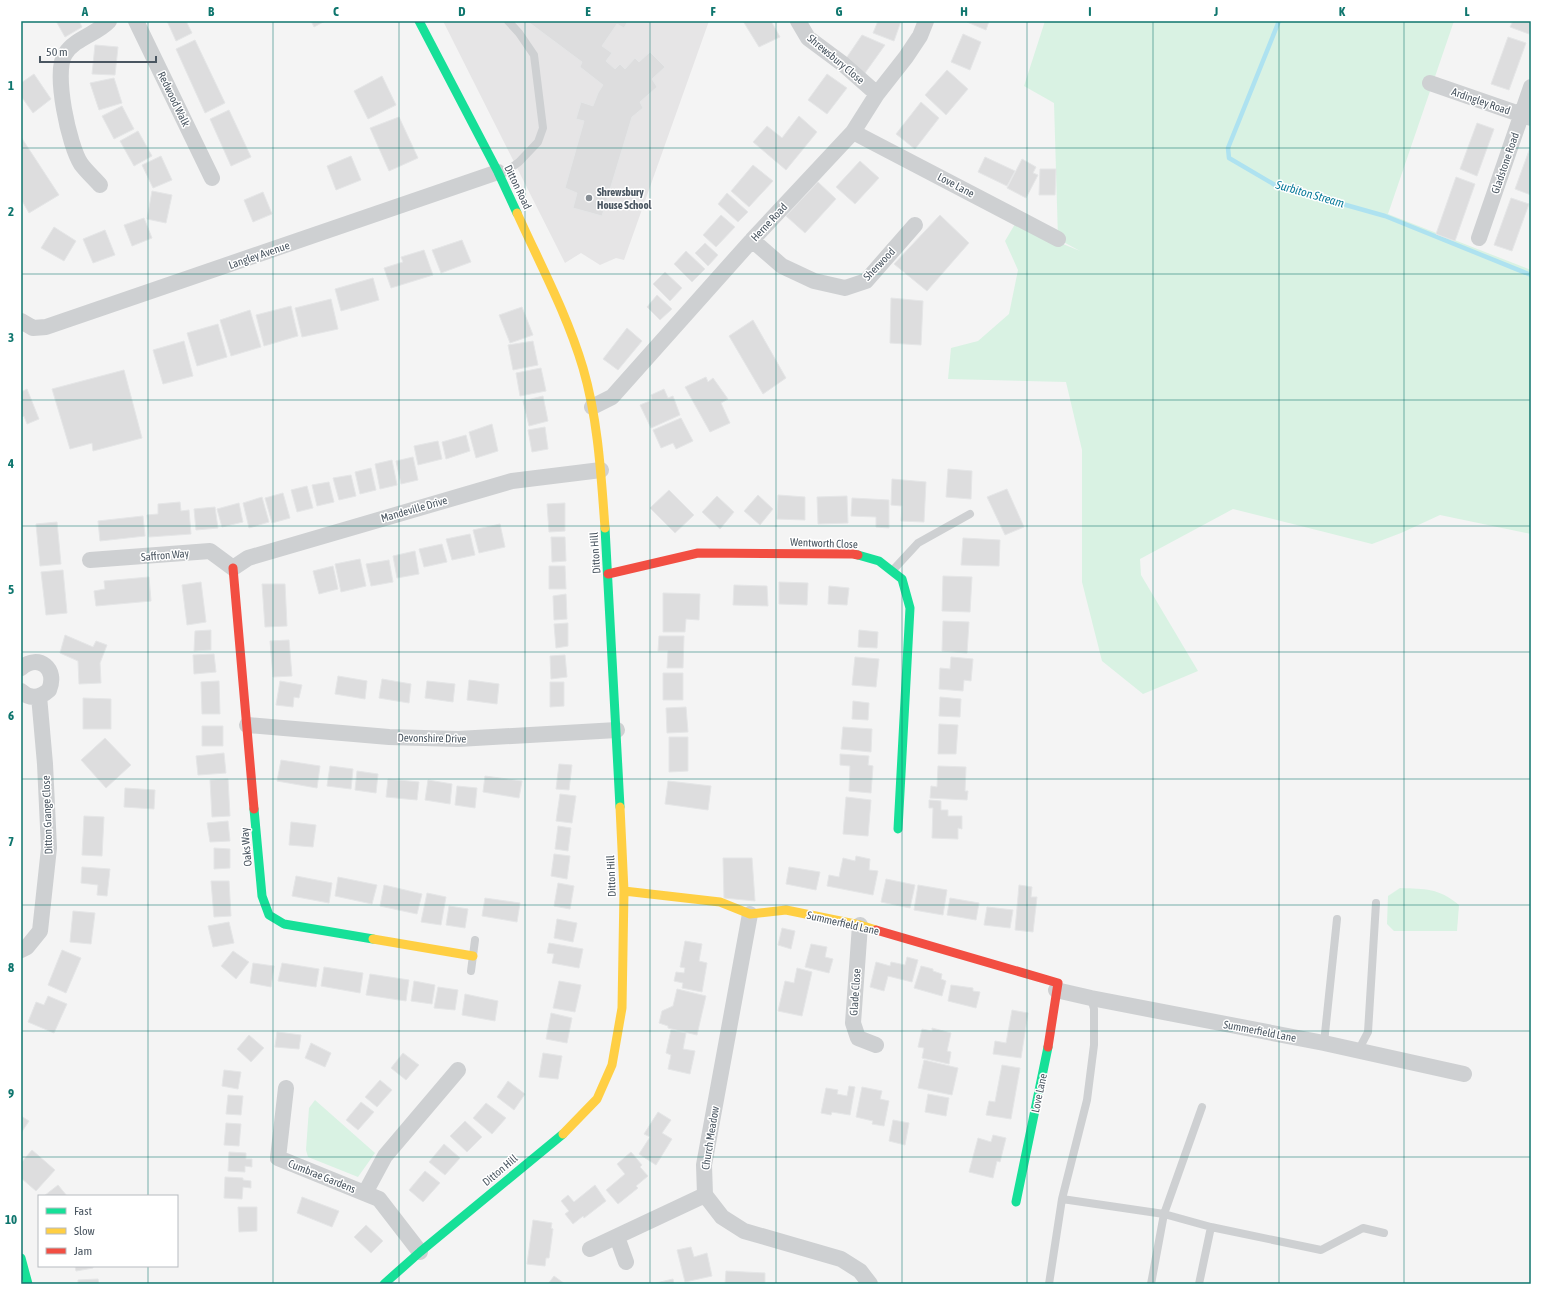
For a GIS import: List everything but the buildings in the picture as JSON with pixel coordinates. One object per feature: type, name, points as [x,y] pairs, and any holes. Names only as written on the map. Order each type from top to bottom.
[{"type":"street","points":[[100,184],[81,164],[70,137],[63,105],[61,74],[64,56],[69,48],[109,21]]},
{"type":"street","name":"Redwood Walk","points":[[136,21],[212,178]]},
{"type":"street","name":"Ditton Road","points":[[419,21],[498,174],[565,317],[583,368]]},
{"type":"street","name":"Shrewsbury Close","points":[[798,21],[808,38],[843,64],[877,94]]},
{"type":"street","name":"Herne Road","points":[[592,407],[612,397],[752,240],[853,132],[877,94],[906,57],[920,36],[926,21]]},
{"type":"street","name":"Ardingley Road","points":[[1430,83],[1526,117]]},
{"type":"street","name":"Gladstone Road","points":[[1479,238],[1526,117],[1531,87]]},
{"type":"street","name":"Love Lane","points":[[853,132],[1058,239]]},
{"type":"street","name":"Langley Avenue","points":[[22,323],[33,328],[46,327],[498,174]]},
{"type":"street","name":"Sherwood","points":[[752,240],[782,266],[814,281],[844,288],[866,281],[915,225]]},
{"type":"street","name":"Ditton Hill","points":[[384,1284],[420,1252],[563,1134],[597,1099],[612,1065],[622,1008],[624,891],[617,730],[601,470],[592,407],[583,368]]},
{"type":"street","name":"Mandeville Drive","points":[[233,568],[248,558],[512,481],[601,470]]},
{"type":"street","name":"Saffron Way","points":[[90,560],[210,551],[233,568]]},
{"type":"street","name":"Wentworth Close","points":[[608,574],[698,553],[853,554],[879,561],[902,578],[910,608],[898,830]]},
{"type":"street","name":"Oaks Way","points":[[233,568],[262,896],[269,914],[284,924],[473,956]]},
{"type":"street","points":[[21,668],[26,663],[38,662],[47,667],[50,672],[51,684],[49,690],[39,696],[28,696],[21,691]]},
{"type":"street","name":"Ditton Grange Close","points":[[21,950],[27,947],[40,931],[49,848],[45,764],[39,696]]},
{"type":"street","name":"Devonshire Drive","points":[[247,724],[389,737],[458,739],[617,730]]},
{"type":"street","name":"Summerfield Lane","points":[[624,891],[720,902],[750,914],[786,910],[860,925],[1092,998],[1324,1043],[1464,1074]]},
{"type":"street","name":"Church Meadow","points":[[705,1195],[704,1165],[750,914]]},
{"type":"street","name":"Glade Close","points":[[860,925],[853,1024],[858,1038],[876,1045]]},
{"type":"street","name":"Love Lane","points":[[1016,1202],[1047,1053],[1057,986]]},
{"type":"street","name":"Cumbrae Gardens","points":[[365,1193],[385,1156],[458,1070]]},
{"type":"street","name":"Cumbrae Gardens","points":[[286,1088],[278,1158],[378,1199],[420,1252]]},
{"type":"street","points":[[590,1250],[705,1195],[722,1217],[744,1231],[841,1259],[860,1271],[870,1284]]},
{"type":"street","points":[[616,1237],[626,1262]]},
{"type":"street","points":[[21,1258],[28,1284]]},
{"type":"lane","points":[[498,174],[519,162],[538,142],[543,128],[534,56],[519,33],[508,21]]},
{"type":"lane","points":[[892,571],[918,543],[970,514]]},
{"type":"lane","points":[[1358,1050],[1368,1032],[1376,903]]},
{"type":"lane","points":[[1324,1043],[1337,919]]},
{"type":"lane","points":[[471,971],[475,940]]},
{"type":"lane","points":[[1049,1284],[1062,1199],[1088,1100],[1094,1046],[1094,1009],[1092,998]]},
{"type":"lane","points":[[1151,1284],[1164,1214],[1202,1107]]},
{"type":"lane","points":[[1062,1199],[1164,1214],[1211,1227],[1321,1250],[1363,1228],[1384,1233]]},
{"type":"lane","points":[[1199,1284],[1211,1227]]},
{"type":"shaded area","name":"Shrewsbury House School","points":[[443,21],[709,21],[624,260],[616,258],[600,265],[581,253],[565,263]]},
{"type":"green space","points":[[1045,21],[1454,21],[1388,214],[1531,270],[1531,534],[1440,515],[1401,533],[1372,544],[1233,509],[1140,559],[1141,575],[1198,671],[1143,694],[1102,661],[1082,582],[1082,450],[1066,382],[948,379],[951,348],[978,341],[1009,314],[1018,270],[1005,241],[1015,224],[1080,251],[1058,239],[1054,103],[1024,86]]},
{"type":"green space","points":[[1400,888],[1431,890],[1452,899],[1459,905],[1457,931],[1394,931],[1387,924],[1388,896]]},
{"type":"green space","points":[[315,1100],[375,1153],[358,1177],[308,1157],[306,1150],[309,1108]]},
{"type":"waterway","name":"Surbiton Stream","points":[[1279,21],[1228,148],[1229,158],[1275,185],[1385,216],[1531,275]]},
{"type":"traffic: fast","points":[[419,21],[498,172],[517,213]]},
{"type":"traffic: fast","points":[[605,528],[620,807]]},
{"type":"traffic: fast","points":[[858,555],[879,561],[902,579],[910,608],[898,829]]},
{"type":"traffic: fast","points":[[254,809],[262,896],[269,915],[284,924],[373,939]]},
{"type":"traffic: fast","points":[[1016,1202],[1048,1047]]},
{"type":"traffic: fast","points":[[384,1284],[420,1252],[563,1134]]},
{"type":"traffic: fast","points":[[21,1258],[28,1284]]},
{"type":"traffic: slow","points":[[517,213],[553,289],[577,348],[583,368],[595,427],[605,528]]},
{"type":"traffic: slow","points":[[563,1134],[597,1099],[612,1065],[622,1008],[624,891],[620,807]]},
{"type":"traffic: slow","points":[[624,891],[720,902],[750,914],[786,910],[860,925],[876,930]]},
{"type":"traffic: slow","points":[[373,939],[473,956]]},
{"type":"traffic: jam","points":[[608,574],[698,553],[858,555]]},
{"type":"traffic: jam","points":[[233,568],[254,809]]},
{"type":"traffic: jam","points":[[876,930],[1058,983],[1048,1047]]},
{"type":"place","name":"Shrewsbury House School","points":[[589,198]]}]
